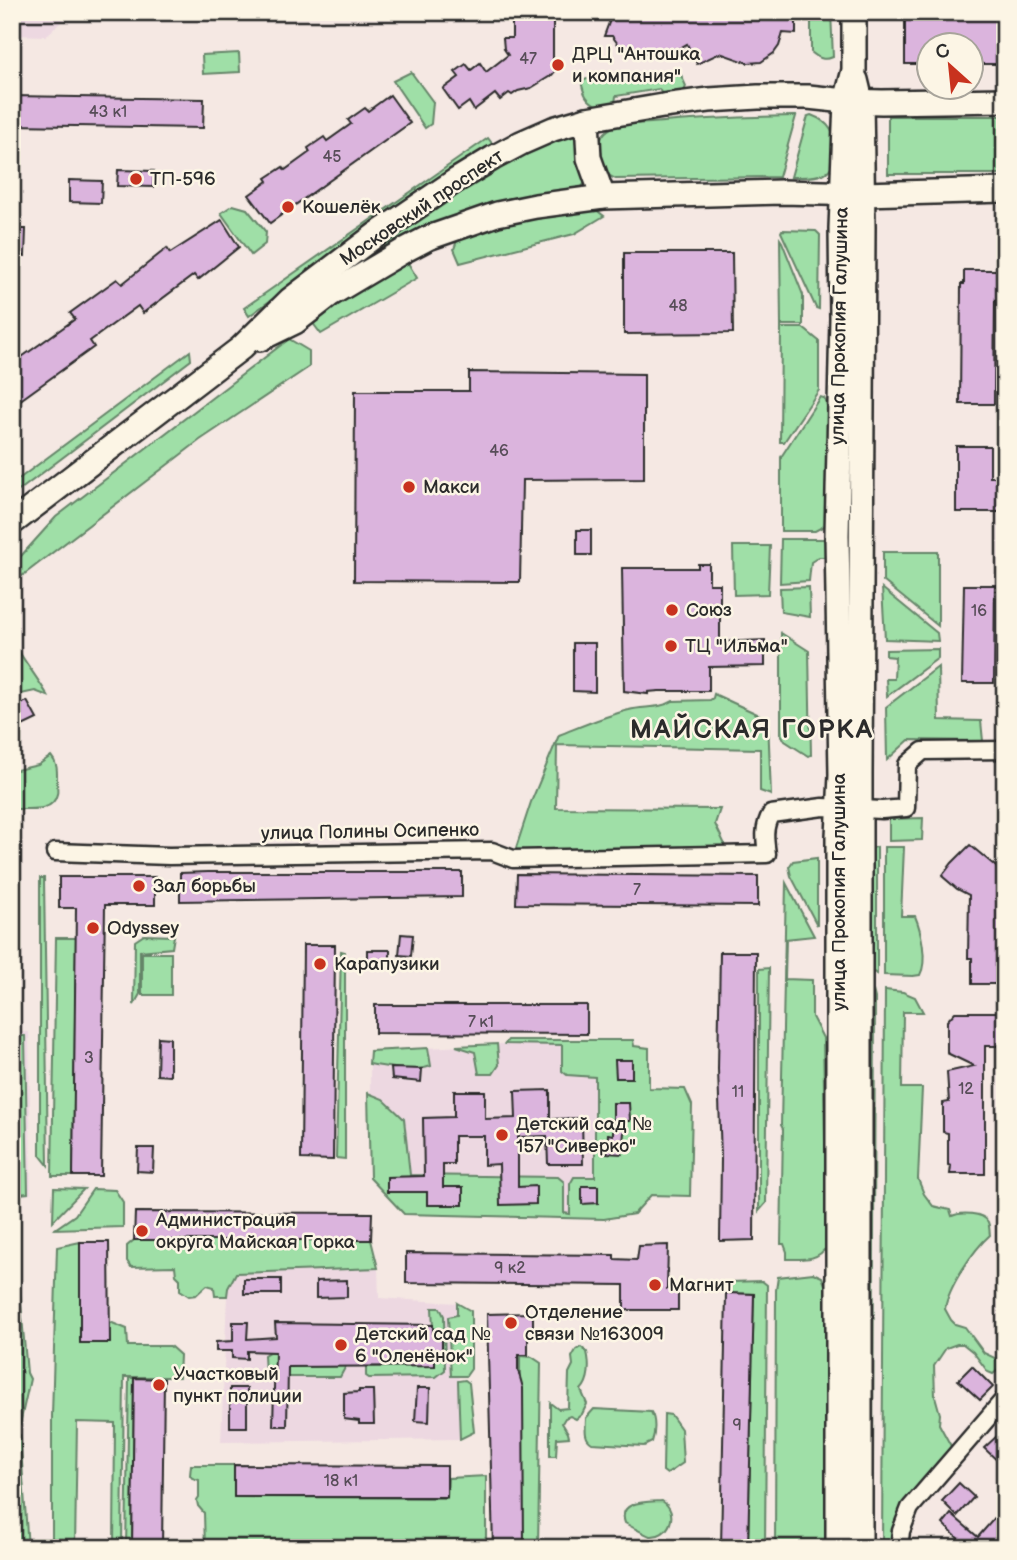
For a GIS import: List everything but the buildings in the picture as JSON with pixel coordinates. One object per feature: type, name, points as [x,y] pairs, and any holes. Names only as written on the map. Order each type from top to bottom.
[{"type":"main road","name":"улица Прокопия Галушина","points":[[854,12],[853,193],[842,318],[837,535],[841,775],[850,809],[860,981],[860,1548]]},
{"type":"main road","name":"Московский проспект","points":[[12,523],[241,348],[290,300],[377,234],[456,181],[521,143],[553,129],[587,119],[709,100],[808,97],[854,101],[1005,100]]},
{"type":"main road","points":[[587,119],[589,158],[603,197]]},
{"type":"main road","name":"Московский проспект","points":[[241,348],[295,322],[331,294],[428,238],[497,214],[603,197],[1005,190]]},
{"type":"main road","name":"улица Прокопия Галушина","points":[[838,1548],[850,809]]},
{"type":"street","points":[[850,809],[906,808],[907,765],[923,751],[1005,750]]},
{"type":"street","name":"улица Полины Осипенко","points":[[55,852],[169,856],[492,851],[513,859],[767,854],[766,823],[771,814],[823,807],[850,809]]},
{"type":"street","points":[[899,1548],[901,1531],[910,1508],[1005,1398]]},
{"type":"shaded area","points":[[12,12],[72,12],[46,36],[12,35]]},
{"type":"shaded area","points":[[29,1032],[31,1194],[20,1195],[21,1314],[12,1283],[18,1282],[19,1193],[28,1193],[25,1037],[12,1036],[12,1033]]},
{"type":"shaded area","name":"Детский сад № 157 \"Сиверко\"","points":[[501,1044],[633,1046],[635,1187],[604,1219],[404,1214],[370,1178],[370,1051]]},
{"type":"shaded area","name":"Детский сад № 6 \"Оленёнок\"","points":[[378,1268],[379,1298],[457,1303],[460,1439],[221,1442],[227,1296],[235,1273]]},
{"type":"green space","points":[[811,12],[831,12],[833,57],[821,58],[811,52]]},
{"type":"green space","points":[[239,53],[240,72],[203,74],[202,55]]},
{"type":"green space","points":[[411,72],[433,102],[431,124],[425,128],[393,81]]},
{"type":"green space","points":[[604,74],[681,75],[686,86],[684,92],[663,96],[659,89],[616,96],[615,103],[599,107],[586,97],[581,81]]},
{"type":"green space","points":[[796,116],[779,177],[616,179],[605,172],[600,160],[602,136],[618,126],[705,119]]},
{"type":"green space","points":[[808,116],[823,121],[831,130],[835,147],[832,165],[821,175],[791,177]]},
{"type":"green space","points":[[888,116],[1005,116],[1005,174],[888,174]]},
{"type":"green space","points":[[570,133],[580,143],[586,177],[581,188],[401,241],[364,261],[361,256],[447,199],[546,141]]},
{"type":"green space","points":[[488,138],[494,146],[448,172],[249,316],[244,308]]},
{"type":"green space","points":[[233,205],[247,209],[266,232],[265,244],[251,255],[221,213]]},
{"type":"green space","points":[[595,209],[604,216],[574,234],[460,263],[454,249],[458,238],[475,232],[526,220]]},
{"type":"green space","points":[[782,230],[816,231],[820,235],[819,309],[816,308]]},
{"type":"green space","points":[[780,239],[803,295],[803,325],[781,325]]},
{"type":"green space","points":[[408,263],[417,278],[321,334],[312,322],[358,290]]},
{"type":"green space","points":[[781,328],[803,328],[819,341],[819,390],[784,442],[780,442]]},
{"type":"green space","points":[[289,339],[309,351],[309,367],[200,440],[18,579],[12,574],[12,566],[56,517]]},
{"type":"green space","points":[[190,351],[191,360],[12,496],[12,484]]},
{"type":"green space","points":[[820,397],[824,398],[830,414],[828,524],[815,531],[781,531],[781,457]]},
{"type":"green space","points":[[781,539],[823,539],[827,543],[829,557],[819,557],[811,562],[809,581],[780,583]]},
{"type":"green space","points":[[733,546],[770,546],[768,594],[734,595]]},
{"type":"green space","points":[[883,552],[938,552],[938,626],[883,581]]},
{"type":"green space","points":[[809,587],[810,617],[781,612],[780,588]]},
{"type":"green space","points":[[882,588],[937,633],[938,641],[885,639]]},
{"type":"green space","points":[[781,633],[809,651],[811,755],[808,756],[785,741],[781,734]]},
{"type":"green space","points":[[12,640],[48,696],[35,691],[12,696]]},
{"type":"green space","points":[[938,649],[938,658],[887,696],[886,679],[894,679],[895,657],[886,656],[886,650]]},
{"type":"green space","points":[[938,667],[939,720],[981,721],[983,741],[909,740],[887,760],[886,707]]},
{"type":"green space","points":[[714,694],[768,719],[771,795],[760,791],[760,749],[557,745],[556,808],[720,809],[715,824],[730,855],[515,851],[531,802],[559,735],[620,712],[673,701],[710,700]]},
{"type":"green space","points":[[51,756],[57,771],[55,800],[39,809],[12,809],[12,771],[38,765]]},
{"type":"green space","points":[[923,818],[922,840],[889,841],[889,819]]},
{"type":"green space","points":[[877,847],[877,974],[872,971],[869,962],[870,848]]},
{"type":"green space","points":[[884,847],[904,847],[901,916],[915,916],[917,922],[924,954],[920,975],[884,975]]},
{"type":"green space","points":[[817,858],[817,925],[791,876],[789,867],[793,861]]},
{"type":"green space","points":[[40,878],[44,878],[48,1165],[40,1155]]},
{"type":"green space","points":[[786,883],[814,936],[786,939],[785,979],[812,980],[812,1017],[823,1038],[827,1246],[815,1257],[799,1259],[787,1259],[784,1244],[781,1244]]},
{"type":"green space","points":[[144,935],[174,936],[172,948],[140,951],[140,994],[134,1005],[135,941]]},
{"type":"green space","points":[[56,938],[76,938],[73,1176],[52,1176]]},
{"type":"green space","points":[[341,951],[345,952],[345,1159],[336,1158]]},
{"type":"green space","points":[[142,953],[171,953],[171,995],[142,995]]},
{"type":"green space","points":[[769,968],[766,1203],[759,1211],[759,969]]},
{"type":"green space","points":[[873,990],[873,1482],[868,1473],[869,997]]},
{"type":"green space","points":[[885,990],[903,992],[915,997],[923,1012],[903,1012],[902,1088],[922,1088],[918,1179],[924,1194],[933,1206],[950,1210],[952,1216],[977,1215],[989,1225],[990,1235],[962,1270],[945,1309],[951,1320],[965,1327],[984,1353],[1001,1362],[1002,1367],[993,1374],[988,1372],[973,1352],[963,1344],[946,1348],[934,1366],[939,1424],[952,1448],[950,1458],[895,1548],[882,1548]]},
{"type":"green space","points":[[12,1036],[25,1036],[28,1193],[19,1194],[19,1283],[27,1373],[30,1379],[20,1424],[12,1425]]},
{"type":"green space","points":[[508,1040],[633,1040],[634,1046],[649,1048],[649,1088],[685,1089],[692,1105],[690,1196],[651,1195],[634,1214],[604,1219],[404,1214],[370,1178],[368,1093],[383,1099],[404,1119],[410,1175],[558,1177],[564,1182],[564,1213],[570,1214],[570,1184],[574,1177],[595,1177],[595,1077],[567,1075],[562,1071],[562,1045],[505,1044]]},
{"type":"green space","points":[[497,1044],[499,1065],[493,1074],[479,1074],[475,1052],[456,1046]]},
{"type":"green space","points":[[428,1048],[431,1066],[408,1069],[369,1064],[370,1051]]},
{"type":"green space","points":[[54,1188],[84,1189],[53,1221]]},
{"type":"green space","points":[[93,1189],[115,1190],[123,1202],[123,1227],[55,1229],[75,1215]]},
{"type":"green space","points":[[134,1240],[371,1240],[378,1268],[236,1273],[227,1296],[215,1296],[214,1287],[207,1285],[196,1295],[189,1296],[180,1290],[180,1279],[176,1275],[175,1266],[131,1267],[127,1261],[127,1246]]},
{"type":"green space","points":[[80,1242],[80,1343],[109,1343],[110,1322],[127,1329],[128,1346],[170,1346],[180,1355],[179,1377],[124,1377],[122,1548],[114,1548],[115,1423],[77,1422],[75,1548],[52,1548],[52,1416],[57,1247]]},
{"type":"green space","points":[[813,1273],[822,1277],[828,1293],[826,1548],[775,1548],[776,1290],[778,1277]]},
{"type":"green space","points":[[762,1281],[767,1285],[765,1548],[748,1548],[754,1294],[726,1293],[726,1285],[730,1282]]},
{"type":"green space","points":[[457,1303],[471,1311],[471,1369],[466,1376],[451,1376],[448,1317],[457,1315]]},
{"type":"green space","points":[[432,1308],[440,1308],[444,1316],[445,1370],[436,1377],[366,1376],[366,1367],[435,1366]]},
{"type":"green space","points":[[581,1347],[587,1352],[589,1362],[588,1377],[581,1390],[587,1404],[576,1419],[570,1416],[565,1418],[562,1423],[569,1437],[557,1438],[556,1456],[550,1456],[550,1403],[558,1409],[568,1408],[572,1357]]},
{"type":"green space","points":[[269,1352],[346,1366],[340,1377],[269,1377],[265,1374],[264,1355]]},
{"type":"green space","points":[[520,1356],[532,1357],[541,1363],[538,1548],[520,1548]]},
{"type":"green space","points":[[129,1378],[134,1378],[132,1548],[126,1548]]},
{"type":"green space","points":[[465,1380],[469,1383],[474,1432],[460,1439],[458,1381]]},
{"type":"green space","points":[[594,1409],[651,1412],[654,1419],[652,1442],[644,1446],[592,1443],[586,1435],[586,1418]]},
{"type":"green space","points":[[664,1414],[671,1415],[681,1429],[683,1463],[667,1474],[663,1471]]},
{"type":"green space","points":[[12,1435],[20,1435],[28,1548],[12,1548]]},
{"type":"green space","points":[[191,1465],[234,1465],[234,1497],[447,1498],[448,1478],[486,1476],[486,1548],[205,1548],[204,1513],[197,1501],[199,1480],[190,1475]]},
{"type":"green space","points":[[662,1501],[668,1506],[671,1518],[667,1529],[662,1533],[650,1536],[625,1523],[625,1510],[630,1506]]},
{"type":"place","name":"ДРЦ \"Антошка и компания\"","points":[[558,65]]},
{"type":"place","name":"ТП-596","points":[[136,179]]},
{"type":"place","name":"Кошелёк","points":[[288,207]]},
{"type":"place","name":"Макси","points":[[409,487]]},
{"type":"place","name":"Союз","points":[[672,610]]},
{"type":"place","name":"ТЦ \"Ильма\"","points":[[671,646]]},
{"type":"place","name":"Зал борьбы","points":[[139,886]]},
{"type":"place","name":"Odyssey","points":[[93,928]]},
{"type":"place","name":"Карапузики","points":[[320,964]]},
{"type":"place","name":"Детский сад № 157 \"Сиверко\"","points":[[502,1135]]},
{"type":"place","name":"Администрация округа Майская Горка","points":[[142,1231]]},
{"type":"place","name":"Магнит","points":[[655,1285]]},
{"type":"place","name":"Отделение связи №163009","points":[[511,1323]]},
{"type":"place","name":"Детский сад № 6 \"Оленёнок\"","points":[[341,1345]]},
{"type":"place","name":"Участковый пункт полиции","points":[[159,1385]]},
{"type":"district","name":"МАЙСКАЯ ГОРКА","points":[[752,730]]}]
